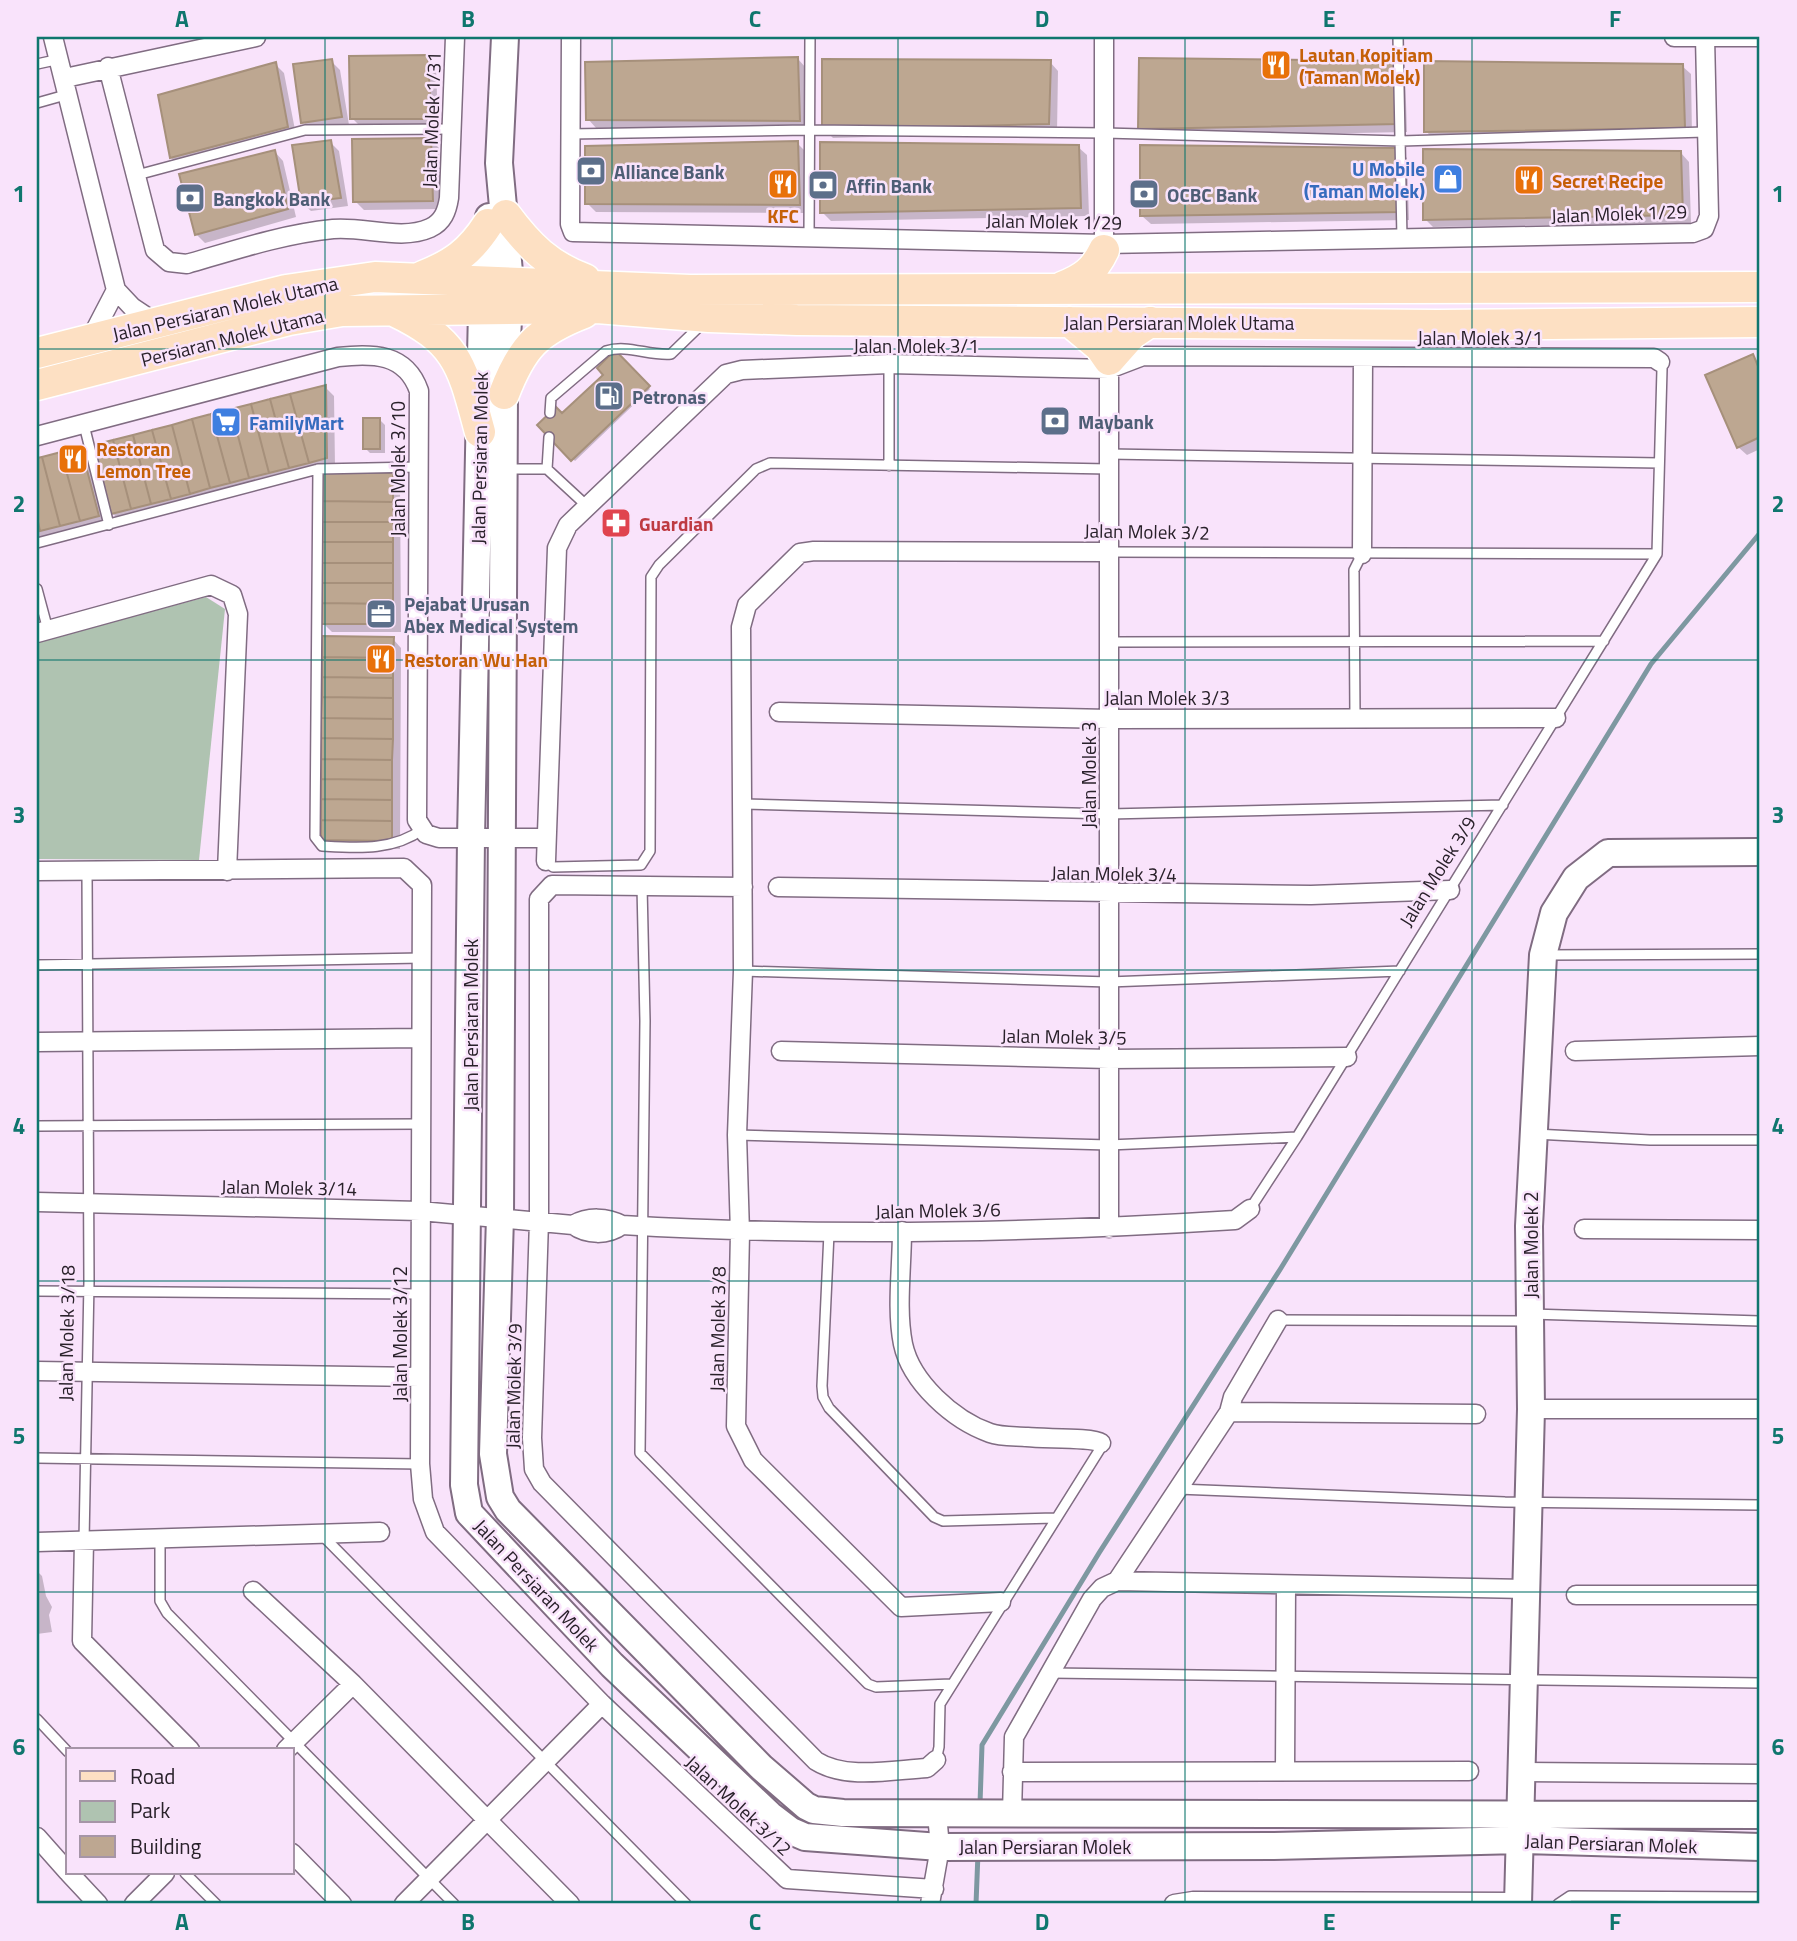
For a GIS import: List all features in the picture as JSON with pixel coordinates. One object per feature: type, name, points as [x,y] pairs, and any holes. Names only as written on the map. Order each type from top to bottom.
[{"type":"main road","name":"Jalan Persiaran Molek","points":[[505,37],[496,296],[504,394],[491,479],[471,838],[464,1485],[469,1513],[612,1665],[791,1831],[822,1839],[949,1846],[1274,1846],[1521,1840],[1760,1847]]},
{"type":"main road","points":[[416,279],[460,260],[497,220],[552,265],[601,297],[542,332],[528,346],[515,366],[504,394]]},
{"type":"main road","points":[[1105,247],[1119,275],[1141,287]]},
{"type":"main road","points":[[1061,287],[1083,279],[1095,268],[1105,247]]},
{"type":"main road","name":"Jalan Persiaran Molek Utama","points":[[37,353],[329,281],[375,277],[416,279]]},
{"type":"main road","name":"Persiaran Molek Utama","points":[[416,279],[496,296]]},
{"type":"main road","points":[[1061,287],[1096,311],[1105,322]]},
{"type":"main road","points":[[1106,287],[1125,312],[1150,322]]},
{"type":"main road","name":"Jalan Persiaran Molek Utama","points":[[601,297],[690,290],[1760,287]]},
{"type":"main road","name":"Jalan Persiaran Molek","points":[[496,296],[480,432],[491,479],[502,839],[500,1217],[493,1454],[500,1497],[508,1510],[761,1767],[806,1806],[834,1812],[947,1814],[1760,1815]]},
{"type":"main road","name":"Persiaran Molek Utama","points":[[37,385],[289,320],[342,311],[389,309],[496,296],[601,297]]},
{"type":"main road","name":"Jalan Persiaran Molek Utama","points":[[601,297],[709,317],[1451,325],[1760,322]]},
{"type":"main road","points":[[389,309],[428,329],[452,352],[466,383],[480,432]]},
{"type":"main road","points":[[1070,322],[1094,342],[1109,364],[1127,338],[1150,322]]},
{"type":"main road","name":"Jalan Molek 2","points":[[1518,1903],[1523,1813],[1527,1503],[1531,1409],[1532,1134],[1543,955],[1554,913],[1561,901],[1576,878],[1608,853],[1760,852]]},
{"type":"street","points":[[53,37],[116,290],[132,307],[156,323]]},
{"type":"street","points":[[67,86],[108,67],[256,37]]},
{"type":"street","name":"Jalan Molek 1/31","points":[[108,67],[155,250],[169,262],[187,264],[300,233],[337,228],[406,233],[429,229],[447,212],[455,37]]},
{"type":"street","name":"Jalan Molek 1/29","points":[[571,37],[570,224],[573,232],[809,236],[1105,247],[1693,233],[1704,229],[1709,216],[1705,132],[1705,37]]},
{"type":"street","points":[[1104,37],[1105,247],[1102,276],[1106,287]]},
{"type":"street","points":[[1674,37],[1760,37]]},
{"type":"street","points":[[90,340],[116,290]]},
{"type":"street","name":"Jalan Molek 3","points":[[1105,322],[1109,338],[1109,1228]]},
{"type":"street","name":"Jalan Molek 3/10","points":[[37,436],[338,357],[368,354],[400,364],[415,378],[419,391],[417,820],[423,829]]},
{"type":"street","name":"Jalan Molek 3/1","points":[[546,861],[557,548],[568,525],[726,374],[742,370],[889,364],[1109,364],[1143,356],[1654,358],[1660,362]]},
{"type":"street","points":[[1362,554],[1363,358]]},
{"type":"street","name":"Jalan Molek 3/2","points":[[743,887],[741,627],[747,605],[800,554],[814,551],[1109,552]]},
{"type":"street","points":[[42,631],[211,585],[232,595],[238,614],[227,871]]},
{"type":"street","name":"Jalan Molek 3/3","points":[[779,712],[1109,719],[1556,718]]},
{"type":"street","points":[[423,829],[426,834],[439,838],[545,838]]},
{"type":"street","name":"Jalan Molek 3/12","points":[[37,871],[404,868],[422,885],[419,1377],[423,1499],[435,1532],[602,1704],[787,1878],[932,1897],[949,1846],[947,1814]]},
{"type":"street","name":"Jalan Molek 3/9","points":[[642,886],[552,885],[539,899],[539,1221],[532,1438],[534,1469],[542,1483],[816,1761],[828,1769],[844,1772],[927,1768],[936,1760]]},
{"type":"street","points":[[642,886],[743,887]]},
{"type":"street","name":"Jalan Molek 3/8","points":[[743,887],[737,1135],[740,1233],[736,1426],[752,1460],[901,1607],[1001,1602]]},
{"type":"street","name":"Jalan Molek 3/4","points":[[778,887],[1311,895],[1450,890]]},
{"type":"street","points":[[37,1042],[421,1038]]},
{"type":"street","points":[[1575,1051],[1760,1046]]},
{"type":"street","name":"Jalan Molek 3/5","points":[[781,1051],[1109,1059],[1347,1057]]},
{"type":"street","name":"Jalan Molek 3/14","points":[[37,1202],[420,1211],[539,1221]]},
{"type":"street","name":"Jalan Molek 3/6","points":[[539,1221],[573,1225],[582,1231],[612,1233],[622,1225],[740,1233],[829,1233],[1109,1228],[1235,1220],[1250,1209]]},
{"type":"street","points":[[1584,1229],[1760,1230]]},
{"type":"street","points":[[902,1231],[903,1342],[909,1366],[925,1386],[953,1413],[990,1433],[1061,1440],[1095,1439],[1101,1443]]},
{"type":"street","points":[[1117,1581],[1229,1412],[1233,1397],[1278,1320]]},
{"type":"street","points":[[37,1371],[419,1377]]},
{"type":"street","points":[[1531,1409],[1760,1409]]},
{"type":"street","points":[[1229,1412],[1476,1414]]},
{"type":"street","points":[[37,1542],[380,1532]]},
{"type":"street","name":"Jalan Molek 3/18","points":[[83,1541],[82,1641],[188,1748]]},
{"type":"street","points":[[1007,1814],[1014,1737],[1029,1705],[1051,1673],[1092,1599],[1102,1588],[1117,1581],[1286,1587],[1527,1589]]},
{"type":"street","points":[[1285,1770],[1286,1587]]},
{"type":"street","points":[[253,1591],[353,1684],[570,1904]]},
{"type":"street","points":[[1576,1595],[1760,1595]]},
{"type":"street","points":[[290,1746],[353,1684]]},
{"type":"street","points":[[404,1904],[602,1704]]},
{"type":"street","points":[[1012,1772],[1469,1771]]},
{"type":"street","points":[[1523,1772],[1760,1774]]},
{"type":"street","points":[[37,1837],[66,1869]]},
{"type":"street","points":[[294,1855],[342,1904]]},
{"type":"street","points":[[71,1874],[98,1904]]},
{"type":"street","points":[[134,1904],[164,1874]]},
{"type":"street","points":[[1174,1904],[1193,1901],[1518,1903]]},
{"type":"lane","points":[[809,236],[810,37]]},
{"type":"lane","points":[[1398,37],[1402,240]]},
{"type":"lane","points":[[37,64],[60,59]]},
{"type":"lane","points":[[37,103],[67,86]]},
{"type":"lane","points":[[137,175],[305,130],[452,129]]},
{"type":"lane","points":[[570,134],[808,130],[1105,132],[1401,141],[1705,132]]},
{"type":"lane","points":[[550,413],[551,398],[606,351],[617,347],[656,356],[671,354],[709,317]]},
{"type":"lane","points":[[1657,554],[1662,369],[1660,362]]},
{"type":"lane","points":[[889,364],[889,466]]},
{"type":"lane","points":[[84,425],[109,525]]},
{"type":"lane","points":[[547,469],[549,437]]},
{"type":"lane","points":[[546,861],[553,867],[641,865],[650,851],[651,577],[659,565],[756,469],[769,463],[889,466],[1362,456],[1659,463]]},
{"type":"lane","points":[[37,543],[318,469],[418,467]]},
{"type":"lane","points":[[318,469],[315,837],[322,846],[357,848],[394,845],[423,829]]},
{"type":"lane","points":[[547,469],[587,506]]},
{"type":"lane","points":[[491,479],[547,469]]},
{"type":"lane","name":"Jalan Molek 3/2","points":[[1109,552],[1657,554]]},
{"type":"lane","points":[[1355,718],[1354,570],[1362,554]]},
{"type":"lane","name":"Jalan Molek 3/9","points":[[1250,1209],[1297,1138],[1657,554]]},
{"type":"lane","points":[[37,589],[42,631]]},
{"type":"lane","points":[[1109,642],[1604,641]]},
{"type":"lane","points":[[744,804],[1109,814],[1273,813],[1503,805]]},
{"type":"lane","name":"Jalan Molek 3/18","points":[[83,1541],[89,1290],[87,1126],[90,967],[87,872]]},
{"type":"lane","points":[[642,886],[645,1021],[640,1226],[640,1452],[868,1684],[876,1687],[951,1684]]},
{"type":"lane","points":[[1543,955],[1760,954]]},
{"type":"lane","points":[[37,965],[90,967],[422,958]]},
{"type":"lane","points":[[743,971],[1109,982],[1400,971]]},
{"type":"lane","points":[[37,1126],[421,1124]]},
{"type":"lane","points":[[1532,1134],[1650,1140],[1760,1140]]},
{"type":"lane","points":[[737,1135],[1109,1145],[1297,1138]]},
{"type":"lane","points":[[829,1233],[822,1386],[823,1397],[829,1409],[934,1517],[943,1521],[1055,1518]]},
{"type":"lane","points":[[37,1291],[419,1294]]},
{"type":"lane","points":[[1278,1320],[1530,1317],[1760,1321]]},
{"type":"lane","points":[[936,1760],[940,1704],[1001,1602],[1100,1449],[1101,1443]]},
{"type":"lane","points":[[37,1458],[421,1464]]},
{"type":"lane","points":[[1177,1489],[1527,1503],[1760,1505]]},
{"type":"lane","points":[[320,1533],[686,1904]]},
{"type":"lane","points":[[160,1539],[160,1601],[167,1613],[290,1746]]},
{"type":"lane","points":[[1051,1673],[1760,1683]]},
{"type":"lane","points":[[37,1719],[66,1750]]},
{"type":"lane","points":[[294,1750],[454,1904]]},
{"type":"lane","points":[[186,1874],[216,1904]]},
{"type":"lane","points":[[1558,1904],[1570,1896],[1760,1898]]},
{"type":"green space","points":[[206,597],[225,609],[199,860],[37,859],[37,642]]},
{"type":"building","points":[[428,55],[431,119],[350,119],[349,56]]},
{"type":"building","points":[[798,57],[800,121],[586,120],[585,62]]},
{"type":"building","points":[[1139,58],[1397,61],[1399,124],[1138,129]]},
{"type":"building","points":[[332,59],[342,117],[301,123],[293,64]]},
{"type":"building","points":[[822,59],[1051,60],[1049,124],[822,130]]},
{"type":"building","points":[[1424,61],[1683,64],[1685,128],[1424,132]]},
{"type":"building","points":[[276,62],[288,127],[170,158],[158,95]]},
{"type":"building","points":[[431,138],[433,201],[353,202],[352,139]]},
{"type":"building","points":[[331,140],[341,198],[301,203],[292,145]]},
{"type":"building","points":[[798,141],[800,205],[585,204],[585,146]]},
{"type":"building","points":[[820,142],[1079,145],[1081,208],[820,213]]},
{"type":"building","points":[[1140,145],[1399,148],[1401,212],[1140,216]]},
{"type":"building","points":[[1423,149],[1681,151],[1683,215],[1423,220]]},
{"type":"building","points":[[275,150],[288,209],[195,235],[179,174]]},
{"type":"building","name":"Petronas","points":[[615,350],[650,386],[571,461],[537,425],[556,407],[562,413],[603,375],[597,368]]},
{"type":"building","points":[[1753,354],[1760,371],[1760,437],[1737,448],[1705,375]]},
{"type":"building","points":[[326,385],[327,458],[309,463],[290,394]]},
{"type":"building","points":[[290,394],[309,463],[289,468],[270,399]]},
{"type":"building","points":[[270,399],[289,468],[269,473],[251,404]]},
{"type":"building","points":[[251,404],[269,473],[249,478],[231,409]]},
{"type":"building","points":[[231,409],[249,478],[230,483],[211,414]]},
{"type":"building","points":[[211,414],[230,483],[210,488],[192,419]]},
{"type":"building","points":[[363,418],[380,418],[380,449],[363,449]]},
{"type":"building","points":[[192,419],[210,488],[190,494],[172,425]]},
{"type":"building","points":[[172,425],[190,494],[171,499],[152,430]]},
{"type":"building","points":[[152,430],[171,499],[151,504],[133,435]]},
{"type":"building","points":[[133,435],[151,504],[131,509],[113,440]]},
{"type":"building","points":[[113,440],[131,509],[111,514],[93,445]]},
{"type":"building","points":[[81,447],[99,516],[80,521],[61,452]]},
{"type":"building","points":[[61,452],[80,521],[60,526],[42,457]]},
{"type":"building","points":[[42,457],[60,526],[40,531],[37,517],[37,458]]},
{"type":"building","points":[[321,472],[393,473],[393,502],[321,501]]},
{"type":"building","points":[[321,501],[393,502],[393,522],[321,522]]},
{"type":"building","points":[[321,522],[393,522],[393,542],[321,542]]},
{"type":"building","points":[[321,542],[393,542],[393,563],[321,563]]},
{"type":"building","points":[[321,563],[393,563],[393,583],[321,583]]},
{"type":"building","points":[[321,583],[393,583],[393,604],[322,603]]},
{"type":"building","points":[[322,603],[393,604],[393,624],[321,624]]},
{"type":"building","points":[[322,636],[394,637],[393,658],[322,657]]},
{"type":"building","points":[[322,657],[393,658],[393,678],[322,677]]},
{"type":"building","points":[[322,677],[393,678],[393,698],[322,697]]},
{"type":"building","points":[[322,697],[393,698],[393,719],[321,718]]},
{"type":"building","points":[[321,718],[393,719],[393,739],[321,738]]},
{"type":"building","points":[[321,738],[393,739],[392,760],[321,759]]},
{"type":"building","points":[[321,759],[392,760],[392,780],[321,779]]},
{"type":"building","points":[[321,779],[392,780],[392,800],[321,799]]},
{"type":"building","points":[[321,799],[392,800],[392,821],[321,820]]},
{"type":"building","points":[[321,820],[392,821],[392,841],[321,840]]},
{"type":"waterway","points":[[980,1804],[982,1745],[1099,1553],[1281,1268],[1651,664],[1760,533]]},
{"type":"waterway","points":[[976,1904],[978,1853]]},
{"type":"place","name":"Lautan Kopitiam (Taman Molek)","points":[[1276,65]]},
{"type":"place","name":"Alliance Bank","points":[[591,171]]},
{"type":"place","name":"U Mobile (Taman Molek)","points":[[1448,179]]},
{"type":"place","name":"Secret Recipe","points":[[1529,180]]},
{"type":"place","name":"KFC","points":[[783,184]]},
{"type":"place","name":"Affin Bank","points":[[823,185]]},
{"type":"place","name":"OCBC Bank","points":[[1144,194]]},
{"type":"place","name":"Bangkok Bank","points":[[190,198]]},
{"type":"place","name":"Petronas","points":[[609,396]]},
{"type":"place","name":"Maybank","points":[[1055,421]]},
{"type":"place","name":"FamilyMart","points":[[226,422]]},
{"type":"place","name":"Restoran Lemon Tree","points":[[73,459]]},
{"type":"place","name":"Guardian","points":[[616,523]]},
{"type":"place","name":"Pejabat Urusan Abex Medical System","points":[[381,614]]},
{"type":"place","name":"Restoran Wu Han","points":[[381,659]]}]
